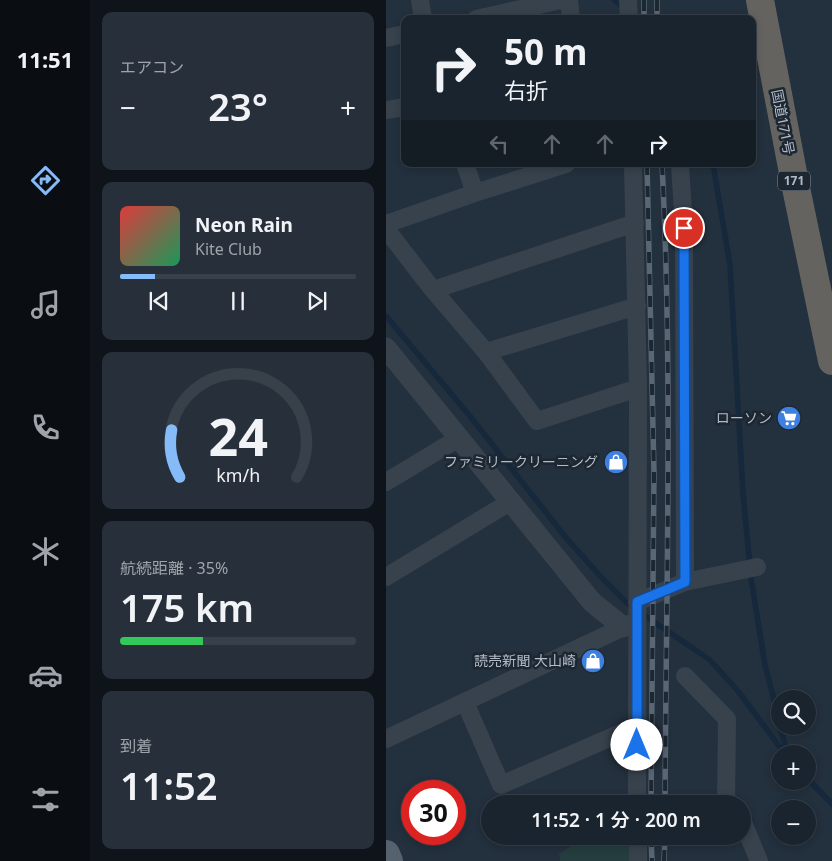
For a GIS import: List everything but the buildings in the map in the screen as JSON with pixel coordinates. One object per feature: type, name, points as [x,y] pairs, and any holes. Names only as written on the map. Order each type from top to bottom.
[{"type":"highway","name":"国道171号","points":[[760,0],[832,361]]},
{"type":"main road","points":[[386,854],[389,861]]},
{"type":"street","points":[[420,0],[422,15]]},
{"type":"street","points":[[494,15],[561,0]]},
{"type":"street","points":[[569,0],[571,15]]},
{"type":"street","points":[[628,0],[629,15]]},
{"type":"street","points":[[386,38],[401,35]]},
{"type":"street","points":[[386,110],[401,108]]},
{"type":"street","points":[[466,167],[475,193]]},
{"type":"street","points":[[386,224],[557,167]]},
{"type":"street","points":[[634,167],[638,306],[637,602],[630,624],[637,726],[637,795]]},
{"type":"street","points":[[680,167],[684,228],[685,582]]},
{"type":"street","points":[[433,290],[635,224]]},
{"type":"street","points":[[386,229],[433,290],[486,352],[537,422],[638,388]]},
{"type":"street","points":[[486,352],[638,306]]},
{"type":"street","points":[[386,348],[592,602],[630,624]]},
{"type":"street","points":[[386,482],[459,438]]},
{"type":"street","points":[[386,577],[510,502]]},
{"type":"street","points":[[637,602],[685,582],[757,567]]},
{"type":"street","points":[[386,739],[630,624]]},
{"type":"street","points":[[685,676],[727,719],[726,795]]},
{"type":"street","points":[[465,702],[501,785],[637,726]]},
{"type":"street","points":[[751,842],[759,861]]},
{"type":"street","points":[[638,845],[638,861]]},
{"type":"green space","points":[[635,790],[635,795],[623,795]]},
{"type":"green space","points":[[572,845],[635,845],[636,861],[560,861],[559,854]]},
{"type":"waterway","points":[[614,0],[624,8]]},
{"type":"waterway","points":[[714,167],[730,265],[743,493],[751,578],[765,665],[771,690]]},
{"type":"waterway","points":[[386,316],[469,415],[567,539],[602,578],[633,607]]},
{"type":"waterway","points":[[641,613],[710,660],[738,691],[778,745]]},
{"type":"waterway","points":[[782,735],[785,745]]},
{"type":"waterway","points":[[816,787],[832,804]]},
{"type":"railway","points":[[644,0],[644,15]]},
{"type":"railway","points":[[657,0],[657,15]]},
{"type":"railway","points":[[647,167],[654,473],[651,795]]},
{"type":"railway","points":[[662,167],[668,404],[665,795]]},
{"type":"railway","points":[[651,845],[652,861]]},
{"type":"railway","points":[[664,861],[665,845]]},
{"type":"place","name":"ローソン","points":[[789,418]]},
{"type":"place","name":"ファミリークリーニング","points":[[616,462]]},
{"type":"place","name":"読売新聞 大山崎","points":[[593,661]]},
{"type":"route","points":[[637,745],[637,602],[685,582],[684,228]]}]
